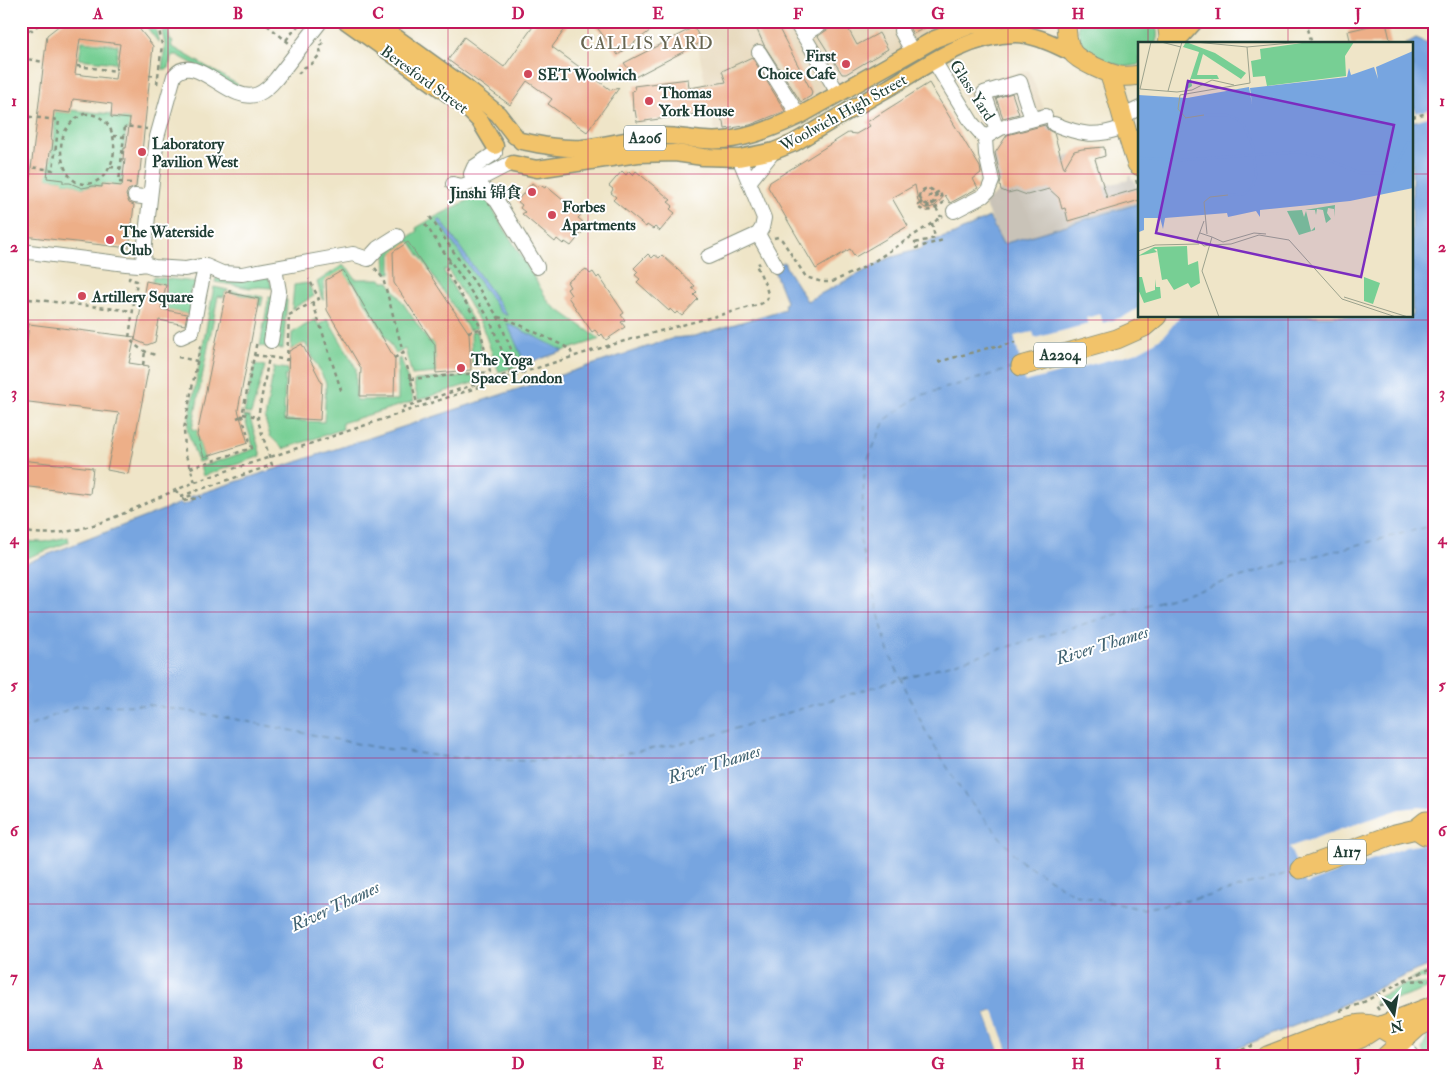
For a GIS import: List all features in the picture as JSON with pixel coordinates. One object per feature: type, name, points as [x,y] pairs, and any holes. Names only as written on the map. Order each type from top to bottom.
[{"type":"highway","points":[[1066,21],[1068,42],[1073,53],[1080,59],[1109,73],[1121,76],[1138,75]]},
{"type":"highway","points":[[1168,21],[1168,42]]},
{"type":"highway","points":[[1109,73],[1123,126],[1138,165]]},
{"type":"highway","name":"A2204","points":[[1021,366],[1117,339],[1144,326],[1154,318]]},
{"type":"highway","name":"A117","points":[[1300,869],[1378,840],[1416,829],[1426,821],[1435,821]]},
{"type":"highway","points":[[1416,829],[1425,835],[1435,836]]},
{"type":"highway","points":[[1267,1056],[1356,1024],[1366,1024],[1378,1018],[1435,1005]]},
{"type":"highway","points":[[1378,1018],[1400,1042]]},
{"type":"highway","points":[[1312,1056],[1361,1038],[1378,1018]]},
{"type":"highway","points":[[1386,1056],[1418,1027],[1435,1018]]},
{"type":"main road","name":"Beresford Street","points":[[346,21],[464,105],[487,131],[495,150]]},
{"type":"main road","name":"Beresford Street","points":[[373,21],[466,88],[498,114],[518,138]]},
{"type":"main road","name":"Woolwich High Street","points":[[518,138],[564,148],[583,148],[658,136],[682,136],[704,140],[727,141],[753,135],[799,116],[936,39],[951,26],[970,26],[993,21]]},
{"type":"main road","points":[[1176,42],[1195,21]]},
{"type":"main road","name":"Woolwich High Street","points":[[511,164],[537,169],[638,154],[675,153],[703,157],[739,158],[774,151],[794,143],[934,61],[974,42],[1015,34],[1034,37],[1073,53]]},
{"type":"main road","points":[[510,135],[518,138],[524,149],[518,162],[511,164],[500,161],[495,150],[500,138],[510,135]]},
{"type":"street","points":[[145,264],[143,260],[156,137],[174,76],[185,68],[191,68],[202,72],[235,93],[253,96],[259,94],[271,86],[321,21]]},
{"type":"street","points":[[795,21],[838,93]]},
{"type":"street","points":[[803,35],[825,21]]},
{"type":"street","points":[[902,21],[901,31],[912,51]]},
{"type":"street","points":[[759,52],[799,116]]},
{"type":"street","name":"Glass Yard","points":[[934,61],[972,123],[991,134]]},
{"type":"street","points":[[991,134],[984,93],[1020,82],[1044,119],[1079,133],[1088,134],[1123,126]]},
{"type":"street","name":"Glass Yard","points":[[991,134],[1013,124],[1044,119]]},
{"type":"street","name":"Glass Yard","points":[[947,214],[984,196],[988,191],[992,181],[991,134]]},
{"type":"street","points":[[495,150],[474,167],[471,174],[475,181],[497,201],[538,267]]},
{"type":"street","points":[[749,182],[774,151]]},
{"type":"street","points":[[708,257],[758,234],[762,228],[764,218],[739,158]]},
{"type":"street","points":[[453,184],[462,186],[511,164]]},
{"type":"street","points":[[135,190],[150,198]]},
{"type":"street","points":[[758,234],[776,266]]},
{"type":"street","points":[[21,251],[126,264],[145,264],[154,267],[185,269],[206,266],[217,272],[242,274],[353,254],[368,259],[378,248],[397,236]]},
{"type":"street","points":[[181,336],[192,332],[198,307],[199,288],[206,266]]},
{"type":"street","points":[[265,340],[279,291],[275,268]]},
{"type":"street","points":[[1400,1042],[1413,1056]]},
{"type":"path","points":[[21,29],[32,30],[43,21]]},
{"type":"path","points":[[157,21],[162,45],[157,88]]},
{"type":"path","points":[[267,25],[286,40],[302,21]]},
{"type":"path","points":[[1306,21],[1311,42]]},
{"type":"path","points":[[159,29],[176,28]]},
{"type":"path","points":[[299,73],[310,66],[321,53],[319,47],[324,42]]},
{"type":"path","points":[[21,58],[44,62]]},
{"type":"path","points":[[77,66],[116,71]]},
{"type":"path","points":[[149,75],[158,76]]},
{"type":"path","points":[[1414,117],[1435,111]]},
{"type":"path","points":[[84,114],[96,115],[110,129],[112,136],[114,151],[112,162],[102,178],[95,182],[82,184],[73,180],[67,173],[60,153],[61,143],[71,122],[76,117],[84,114]]},
{"type":"path","points":[[21,116],[59,120],[53,170],[21,166]]},
{"type":"path","points":[[135,190],[119,182],[125,126],[144,128]]},
{"type":"path","points":[[58,128],[66,130]]},
{"type":"path","points":[[112,136],[124,137]]},
{"type":"path","points":[[54,162],[62,162]]},
{"type":"path","points":[[110,167],[121,168]]},
{"type":"path","points":[[931,204],[935,201],[935,195],[931,190],[926,189],[922,192],[920,198],[927,206],[933,204],[935,201],[936,195],[934,191],[930,188],[923,190],[920,193],[919,197],[921,203],[926,207],[934,204],[936,202],[937,197],[936,192]]},
{"type":"path","points":[[921,203],[917,206],[927,211],[943,203],[940,191],[928,197]]},
{"type":"path","points":[[936,208],[947,214]]},
{"type":"path","points":[[782,240],[806,277],[822,282],[832,282],[867,266],[947,214]]},
{"type":"path","points":[[430,217],[498,318],[521,374]]},
{"type":"path","points":[[932,223],[935,238],[915,244],[916,248],[943,240]]},
{"type":"path","points":[[425,224],[488,318],[511,375]]},
{"type":"path","points":[[447,256],[454,252]]},
{"type":"path","points":[[410,378],[490,372],[479,324],[446,271],[450,260]]},
{"type":"path","points":[[403,414],[401,408],[417,403],[766,301],[768,298],[767,293],[756,265]]},
{"type":"path","points":[[130,272],[129,279],[137,281],[130,338],[135,346],[145,352],[156,355]]},
{"type":"path","points":[[382,277],[417,403]]},
{"type":"path","points":[[290,315],[318,299],[310,279]]},
{"type":"path","points":[[466,284],[473,280]]},
{"type":"path","points":[[229,293],[231,287]]},
{"type":"path","points":[[21,298],[133,311]]},
{"type":"path","points":[[313,303],[342,393]]},
{"type":"path","points":[[482,308],[488,303]]},
{"type":"path","points":[[498,318],[510,320],[570,349],[573,357]]},
{"type":"path","points":[[468,332],[480,329]]},
{"type":"path","points":[[190,468],[252,448],[242,415],[254,355],[265,340]]},
{"type":"path","points":[[195,482],[185,453],[184,429],[201,342]]},
{"type":"path","points":[[938,362],[1015,342]]},
{"type":"path","points":[[143,365],[145,352]]},
{"type":"path","points":[[394,358],[403,353]]},
{"type":"path","points":[[504,357],[513,354]]},
{"type":"path","points":[[254,355],[269,357]]},
{"type":"path","points":[[178,357],[197,361]]},
{"type":"path","points":[[175,490],[181,496],[272,465],[258,421],[266,372]]},
{"type":"path","points":[[21,531],[38,534],[55,533],[93,525],[195,482],[403,414],[511,375]]},
{"type":"path","points":[[237,418],[242,415],[258,417]]},
{"type":"path","points":[[192,493],[193,495],[183,498],[184,502],[201,497]]},
{"type":"path","points":[[1375,995],[1435,968]]},
{"type":"path","points":[[1403,981],[1435,980]]},
{"type":"path","points":[[1378,1018],[1376,1006],[1406,998]]},
{"type":"shaded area","points":[[689,21],[955,21],[777,117],[742,129],[715,131],[694,27]]},
{"type":"shaded area","points":[[1029,70],[1045,111],[990,127],[983,126],[961,93],[985,81]]},
{"type":"shaded area","points":[[1048,112],[1057,116],[1054,124],[1054,134],[1061,158],[1072,155],[1103,186],[1128,180],[1128,176],[1131,176],[1137,189],[1138,204],[1003,244],[984,203],[1001,190],[992,157],[1007,135],[1036,127]]},
{"type":"green space","points":[[142,21],[154,21],[159,43]]},
{"type":"green space","points":[[1078,21],[1152,21],[1156,26],[1157,38],[1156,42],[1138,42],[1138,65],[1125,66],[1108,62],[1085,47],[1079,34]]},
{"type":"green space","points":[[168,30],[170,40],[173,42],[171,46],[242,87],[235,87],[177,55],[171,57],[169,68],[162,69],[165,45],[162,31]]},
{"type":"green space","points":[[82,41],[118,45],[116,63],[79,59]]},
{"type":"green space","points":[[41,110],[70,113],[71,110],[111,114],[111,117],[144,121],[143,131],[126,130],[121,175],[137,177],[136,188],[103,184],[102,187],[82,188],[70,183],[63,183],[62,180],[32,176],[33,166],[50,167],[55,122],[40,120]]},
{"type":"green space","points":[[483,193],[550,304],[600,339],[499,372],[482,326],[449,271],[444,269],[477,328],[469,330],[410,241],[391,254],[391,273],[386,273],[385,253],[388,250],[418,231],[416,228]]},
{"type":"green space","points":[[343,265],[345,268],[348,268],[355,279],[381,279],[383,282],[389,282],[429,342],[433,341],[435,345],[436,373],[412,375],[405,349],[396,354],[354,283],[331,277],[324,282],[324,300],[322,299],[317,282]]},
{"type":"green space","points":[[153,277],[195,282],[196,289],[191,288],[190,295],[195,296],[191,315],[161,309],[166,285],[152,283]]},
{"type":"green space","points":[[263,277],[269,278],[272,288],[251,288],[215,282],[216,278],[240,281]]},
{"type":"green space","points":[[308,283],[314,296],[292,309],[294,285]]},
{"type":"green space","points":[[214,287],[228,290],[228,292],[225,292],[224,297],[218,296],[192,429],[198,431],[197,435],[205,460],[198,462],[187,430]]},
{"type":"green space","points":[[232,291],[263,297],[261,306],[258,305],[259,299],[231,293]]},
{"type":"green space","points":[[269,297],[287,300],[283,349],[260,346]]},
{"type":"green space","points":[[316,319],[318,325],[328,319],[356,368],[356,400],[398,400],[398,359],[401,358],[414,401],[342,423],[343,429],[283,449],[270,436],[265,419],[274,367],[288,369],[288,375],[285,376],[284,420],[324,422],[326,383],[305,343],[291,350],[292,333]]},
{"type":"green space","points":[[477,331],[482,352],[478,353],[478,366],[472,366],[471,332]]},
{"type":"green space","points":[[255,364],[265,366],[251,414],[244,413]]},
{"type":"green space","points":[[478,375],[479,381],[418,400],[414,384],[416,380]]},
{"type":"green space","points":[[244,416],[250,417],[261,456],[203,476],[200,467],[254,449]]},
{"type":"green space","points":[[68,537],[69,542],[21,560],[21,541],[44,542]]},
{"type":"green space","points":[[1435,970],[1435,979],[1411,979]]},
{"type":"green space","points":[[1406,984],[1435,984],[1435,986],[1401,998],[1374,1003],[1377,998]]},
{"type":"green space","points":[[1429,1034],[1435,1056],[1425,1056],[1422,1049]]},
{"type":"water","name":"River Thames","points":[[1416,38],[1430,44],[1435,60],[1435,964],[1417,970],[1312,1019],[1217,1056],[1010,1056],[993,1011],[985,1014],[1001,1056],[21,1056],[21,565],[181,503],[182,505],[191,502],[190,497],[674,338],[695,336],[785,309],[786,301],[771,263],[776,266],[784,262],[807,301],[889,258],[923,248],[923,243],[952,235],[989,217],[1003,244],[1138,204],[1138,318],[1414,318],[1414,121],[1418,120],[1414,107],[1414,42],[1409,42]]},
{"type":"water","points":[[437,220],[441,220],[508,316],[500,312]]},
{"type":"water","points":[[507,323],[564,351],[525,364]]},
{"type":"pier","points":[[1435,108],[1435,115],[1417,120],[1415,113]]},
{"type":"pier","points":[[1138,308],[1138,318],[1178,318],[1165,335],[1135,353],[1025,382],[1014,336],[1033,332],[1035,338],[1088,324],[1086,318],[1100,314],[1103,323],[1125,316]]},
{"type":"pier","points":[[1420,807],[1435,809],[1435,846],[1423,844],[1406,847],[1306,884],[1289,847],[1400,809]]},
{"type":"pier","points":[[994,1011],[1010,1056],[1007,1056],[992,1014],[988,1016],[1003,1056],[1001,1056],[985,1014]]},
{"type":"building","points":[[65,21],[133,21],[153,46],[140,171],[136,187],[128,190],[126,195],[129,203],[134,205],[129,248],[23,236],[47,35]],"holes":[[[80,39],[120,44],[115,79],[75,74]],[[73,99],[112,104],[111,117],[130,119],[126,148],[124,148],[123,159],[125,159],[122,186],[102,184],[102,187],[82,188],[70,183],[63,183],[63,180],[47,178],[50,151],[52,151],[53,140],[51,140],[54,111],[71,113]]]},
{"type":"building","name":"SET Woolwich","points":[[537,21],[571,21],[552,47],[611,90],[619,88],[587,132],[548,104],[552,99],[527,81],[510,105],[448,60],[464,37],[504,67]]},
{"type":"building","points":[[592,21],[663,21],[618,55]]},
{"type":"building","points":[[753,21],[775,21],[812,92],[811,96],[801,102],[764,45]]},
{"type":"building","points":[[834,21],[844,21],[857,45],[879,33],[888,49],[846,74],[842,74],[818,36],[830,28]]},
{"type":"building","points":[[911,21],[938,21],[913,34],[910,29]]},
{"type":"building","points":[[1386,22],[1391,42],[1351,42],[1348,31]]},
{"type":"building","points":[[694,27],[702,42],[635,77],[624,63]]},
{"type":"building","points":[[752,57],[785,111],[750,125],[725,129],[720,111],[637,122],[635,110],[633,111],[632,91],[635,90],[634,86],[688,79],[689,88],[726,82],[722,71]]},
{"type":"building","points":[[929,83],[980,167],[981,173],[973,179],[978,188],[950,203],[945,195],[935,206],[925,208],[918,201],[915,185],[892,198],[908,226],[855,257],[850,249],[816,269],[768,187],[770,182],[848,133],[856,134],[870,126],[867,122]]},
{"type":"building","points":[[1012,93],[1019,114],[1003,118],[996,98]]},
{"type":"building","points":[[1045,125],[1048,130],[1054,133],[1064,168],[1074,151],[1104,147],[1105,156],[1095,159],[1107,198],[1137,189],[1138,201],[1068,221],[1065,208],[1062,209],[1059,198],[1049,189],[1027,195],[1016,191],[1008,193],[1001,190],[1001,179],[995,153],[1007,135]]},
{"type":"building","points":[[622,171],[626,175],[629,171],[633,175],[636,171],[671,200],[668,202],[673,206],[670,209],[675,213],[660,231],[655,227],[653,229],[647,225],[646,227],[613,200],[616,197],[611,193],[613,189],[609,186]]},
{"type":"building","name":"Forbes Apartments","points":[[532,183],[537,187],[540,185],[545,188],[546,186],[581,215],[578,218],[583,222],[581,225],[585,229],[571,246],[565,242],[563,244],[557,239],[555,242],[522,214],[525,212],[520,208],[522,205],[517,201]]},
{"type":"building","points":[[408,242],[469,333],[471,370],[436,373],[435,345],[394,283],[393,252]]},
{"type":"building","points":[[648,254],[652,258],[655,255],[659,258],[662,255],[695,286],[692,288],[697,292],[694,295],[698,299],[682,316],[677,312],[675,314],[670,309],[669,311],[637,282],[640,279],[635,275],[638,272],[634,268]]},
{"type":"building","points":[[586,269],[590,274],[593,272],[597,278],[599,276],[624,313],[621,315],[625,320],[621,322],[625,327],[606,340],[602,334],[600,336],[595,330],[592,332],[568,297],[571,295],[567,289],[570,287],[567,282]]},
{"type":"building","points":[[343,270],[395,359],[394,396],[360,396],[361,368],[327,310],[326,280]]},
{"type":"building","points":[[146,281],[166,285],[161,309],[187,314],[185,325],[159,320],[155,342],[147,345],[135,340]]},
{"type":"building","points":[[226,292],[259,299],[238,410],[248,443],[204,457],[197,435]]},
{"type":"building","points":[[29,324],[135,337],[129,363],[149,366],[128,474],[107,470],[119,413],[21,401],[21,348],[26,348]]},
{"type":"building","points":[[302,344],[322,383],[320,420],[286,418],[289,351]]},
{"type":"building","points":[[21,460],[93,468],[90,494],[21,486]]},
{"type":"ferry route","points":[[1013,368],[919,396],[885,420],[865,466],[860,540],[888,651],[925,730],[961,790],[1018,859],[1075,895],[1142,909],[1214,895],[1292,872]]},
{"type":"ferry route","points":[[21,730],[76,706],[150,705],[234,719],[374,747],[446,757],[527,761],[606,757],[694,741],[1287,563],[1435,525]]},
{"type":"place","name":"First Choice Cafe","points":[[846,64]]},
{"type":"place","name":"SET Woolwich","points":[[528,74]]},
{"type":"place","name":"Thomas York House","points":[[649,101]]},
{"type":"place","name":"Laboratory Pavilion West","points":[[142,152]]},
{"type":"place","name":"Jinshi 锦食","points":[[532,192]]},
{"type":"place","name":"Forbes Apartments","points":[[552,215]]},
{"type":"place","name":"The Waterside Club","points":[[110,240]]},
{"type":"place","name":"Artillery Square","points":[[82,296]]},
{"type":"place","name":"The Yoga Space London","points":[[461,368]]},
{"type":"district","name":"CALLIS YARD","points":[[647,43]]}]
